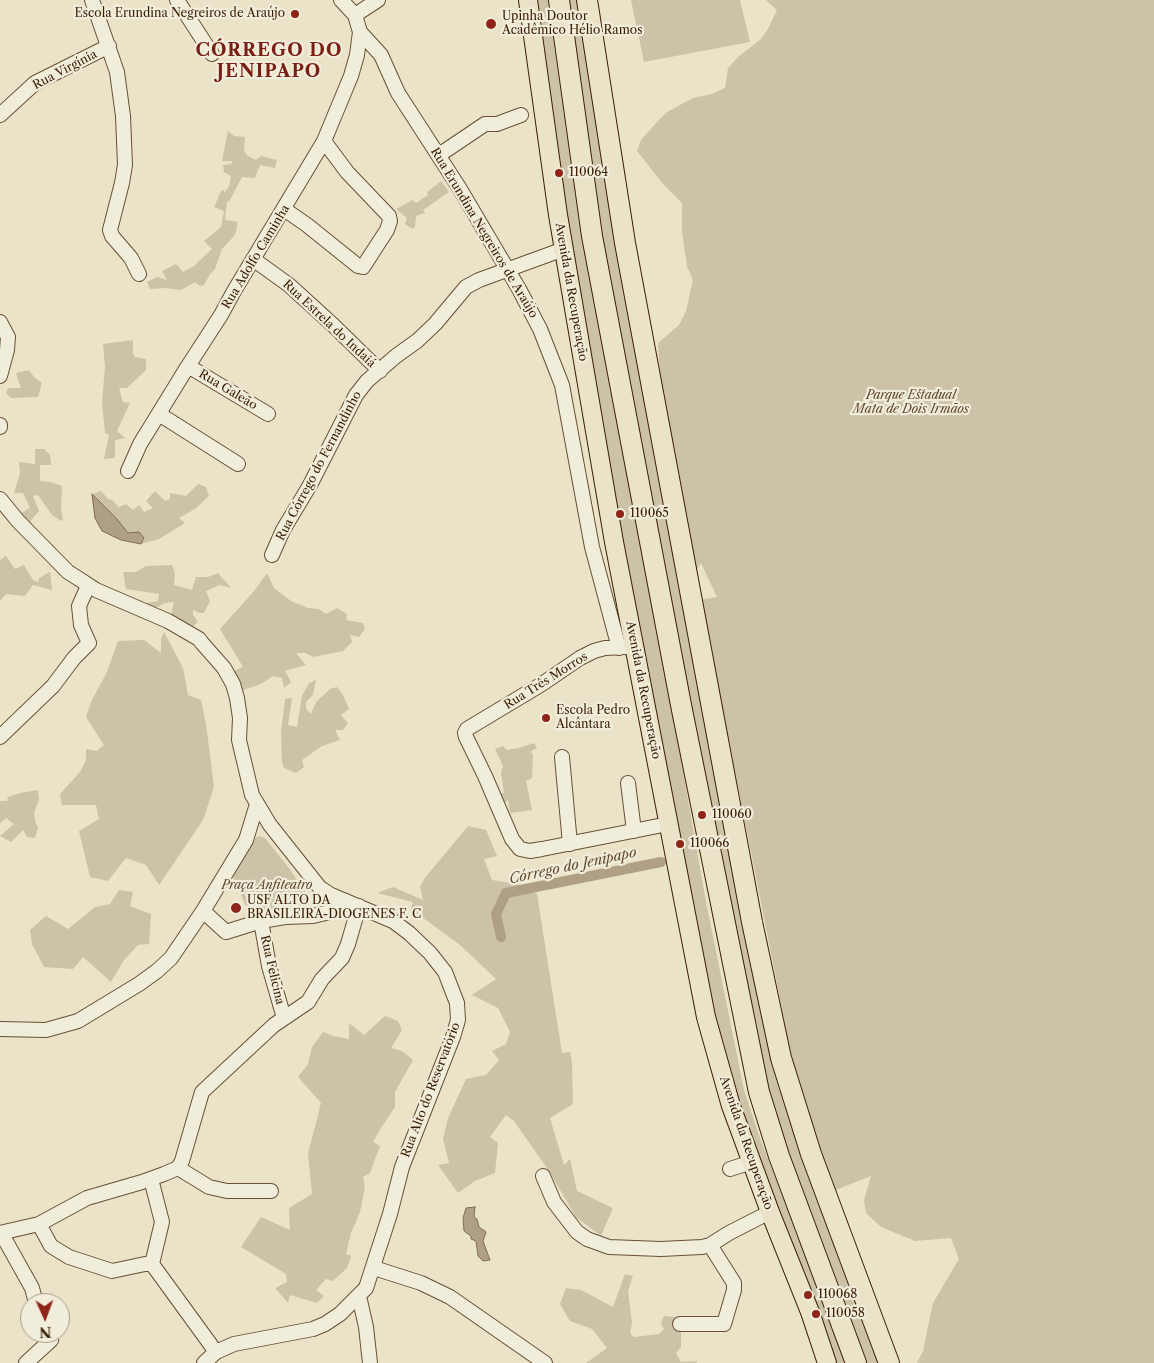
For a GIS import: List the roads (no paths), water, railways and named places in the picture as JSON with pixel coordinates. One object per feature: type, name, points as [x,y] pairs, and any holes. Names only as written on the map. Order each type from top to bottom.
[{"type":"highway","points":[[559,0],[592,236],[681,705],[759,1092],[779,1156],[856,1363]]},
{"type":"highway","points":[[587,0],[628,260],[752,922],[781,1058],[811,1154],[889,1363]]},
{"type":"main road","name":"Avenida da Recuperação","points":[[528,0],[564,250],[614,542],[627,647],[668,824],[706,1017],[730,1106],[810,1312],[827,1363]]},
{"type":"street","points":[[92,0],[117,72],[123,116],[125,165],[110,230],[112,236],[127,254],[139,274]]},
{"type":"street","points":[[177,0],[212,54]]},
{"type":"street","name":"Rua Erundina Negreiros de Araújo","points":[[341,0],[355,15],[360,32],[381,55],[398,93],[460,189],[540,328],[562,385],[592,547],[627,647]]},
{"type":"street","points":[[355,15],[378,0]]},
{"type":"street","name":"Rua Adolfo Caminha","points":[[128,471],[140,444],[221,315],[324,141],[351,76],[357,55],[360,32]]},
{"type":"street","name":"Rua Virgínia","points":[[0,115],[35,83],[109,46]]},
{"type":"street","points":[[438,155],[485,124],[497,124],[521,115]]},
{"type":"street","points":[[284,209],[307,225],[355,265],[363,267],[390,225],[390,218],[347,172],[324,141]]},
{"type":"street","name":"Rua Córrego do Fernandinho","points":[[272,555],[283,530],[310,485],[356,394],[367,382],[440,320],[466,287],[479,280],[564,250]]},
{"type":"street","name":"Rua Estrela do Indaiá","points":[[253,260],[289,284],[380,372]]},
{"type":"street","points":[[0,322],[8,337],[7,350],[0,376]]},
{"type":"street","name":"Rua Galeão","points":[[188,366],[268,414]]},
{"type":"street","points":[[159,414],[238,464]]},
{"type":"street","name":"Rua Alto do Reservatório","points":[[0,499],[18,521],[68,572],[88,586],[179,627],[198,639],[224,668],[233,684],[240,718],[240,747],[252,795],[270,825],[320,888],[331,895],[393,921],[409,933],[430,953],[445,972],[457,1003],[458,1020],[402,1167],[374,1268],[366,1288],[340,1314],[325,1324],[314,1329],[234,1344],[216,1352],[204,1363]]},
{"type":"street","points":[[592,547],[614,542]]},
{"type":"street","points":[[0,737],[53,686],[74,658],[89,643],[81,625],[79,606],[88,586]]},
{"type":"street","name":"Rua Três Morros","points":[[570,844],[530,850],[520,849],[516,845],[465,733],[467,729],[542,684],[580,658],[594,651],[627,647]]},
{"type":"street","points":[[562,757],[570,844],[668,824]]},
{"type":"street","points":[[628,783],[634,831]]},
{"type":"street","points":[[0,1029],[46,1030],[83,1018],[157,971],[171,958],[203,911],[246,840],[257,804]]},
{"type":"street","points":[[33,1293],[2,1238],[39,1224],[87,1198],[151,1179],[178,1168],[182,1162],[202,1092],[279,1021],[308,1002],[322,979],[342,958],[348,944],[352,904],[334,912],[261,921],[226,932],[203,911]]},
{"type":"street","name":"Rua Felicina","points":[[261,921],[279,1021]]},
{"type":"street","points":[[730,1169],[752,1162]]},
{"type":"street","points":[[178,1168],[209,1188],[227,1191],[271,1191]]},
{"type":"street","points":[[543,1176],[554,1202],[577,1232],[600,1245],[618,1248],[676,1249],[702,1247],[710,1245],[770,1212]]},
{"type":"street","points":[[151,1179],[162,1222],[152,1264],[216,1352]]},
{"type":"street","points":[[39,1224],[51,1246],[69,1256],[112,1271],[152,1264]]},
{"type":"street","points":[[680,1324],[724,1324],[734,1290],[734,1283],[710,1245]]},
{"type":"street","points":[[374,1268],[421,1283],[450,1297],[545,1363]]},
{"type":"street","points":[[359,1296],[366,1327],[370,1363]]},
{"type":"street","points":[[26,1363],[43,1343]]},
{"type":"waterway","name":"Córrego do Jenipapo","points":[[501,937],[496,914],[506,893],[661,862]]},
{"type":"place","name":"Escola Erundina Negreiros de Araújo","points":[[295,14]]},
{"type":"place","name":"Upinha Doutor Acadêmico Hélio Ramos","points":[[491,24]]},
{"type":"place","name":"110064","points":[[559,173]]},
{"type":"place","name":"110065","points":[[620,514]]},
{"type":"place","name":"Escola Pedro Alcântara","points":[[546,718]]},
{"type":"place","name":"110060","points":[[702,815]]},
{"type":"place","name":"110066","points":[[680,844]]},
{"type":"place","name":"USF ALTO DA BRASILEIRA-DIOGENES F. C","points":[[236,908]]},
{"type":"place","name":"110068","points":[[808,1295]]},
{"type":"place","name":"110058","points":[[816,1314]]},
{"type":"district","name":"CÓRREGO DO JENIPAPO","points":[[269,61]]},
{"type":"park label","name":"Parque Estadual Mata de Dois Irmãos","points":[[911,403]]},
{"type":"park label","name":"Praça Anfiteatro","points":[[267,886]]}]
